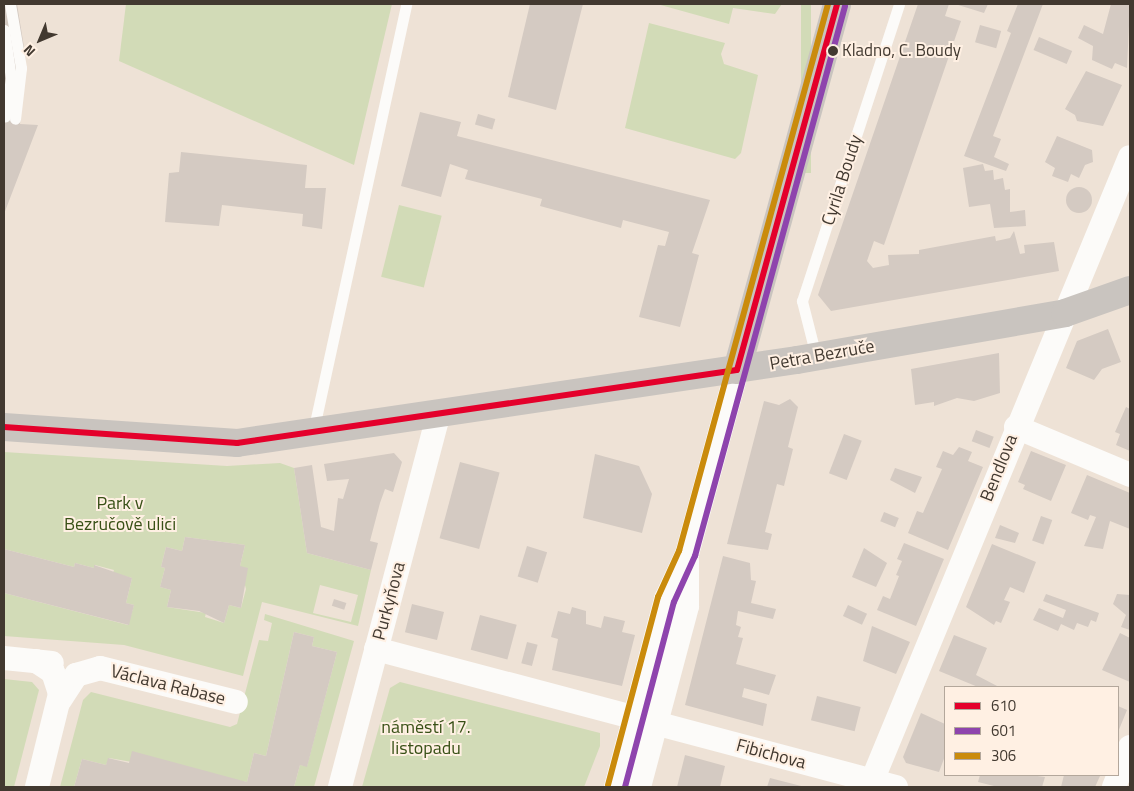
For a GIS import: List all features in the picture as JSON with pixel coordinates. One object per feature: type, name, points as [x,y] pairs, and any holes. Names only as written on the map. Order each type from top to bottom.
[{"type":"street","points":[[616,787],[646,720],[686,606],[688,554],[837,4]]},
{"type":"street","name":"Bendlova","points":[[872,781],[1016,427],[1130,157]]},
{"type":"street","name":"Petra Bezruče","points":[[4,427],[237,443],[738,370],[1065,313],[1130,290]]},
{"type":"street","name":"Purkyňova","points":[[340,787],[438,415]]},
{"type":"street","points":[[1016,427],[1130,475]]},
{"type":"street","points":[[376,649],[646,720]]},
{"type":"street","name":"Václava Rabase","points":[[4,658],[100,668],[236,702]]},
{"type":"street","points":[[36,661],[57,677],[60,700],[36,787]]},
{"type":"street","name":"Václava Rabase","points":[[60,700],[76,675],[100,668]]},
{"type":"street","points":[[639,787],[646,720]]},
{"type":"street","name":"Fibichova","points":[[646,720],[896,787]]},
{"type":"street","points":[[1119,775],[1130,748]]},
{"type":"lane","points":[[4,30],[11,78],[10,118],[21,68],[10,4]]},
{"type":"lane","points":[[312,433],[406,4]]},
{"type":"lane","name":"Cyrila Boudy","points":[[816,356],[802,301],[898,4]]},
{"type":"green space","points":[[126,4],[392,4],[354,165],[119,61]]},
{"type":"green space","points":[[657,4],[782,4],[775,14],[733,8],[729,24]]},
{"type":"green space","points":[[801,4],[811,4],[811,173],[801,173]]},
{"type":"green space","points":[[649,23],[725,43],[721,54],[724,64],[758,75],[741,153],[735,159],[625,128]]},
{"type":"green space","points":[[399,205],[442,216],[424,287],[381,277]]},
{"type":"green space","name":"Park v Bezručově ulici","points":[[4,452],[227,466],[280,463],[294,468],[307,553],[371,570],[358,626],[262,602],[243,676],[124,645],[4,636],[4,593],[128,625],[134,605],[126,603],[132,578],[113,573],[114,570],[95,565],[94,568],[75,563],[74,567],[4,549]],"holes":[[[185,537],[245,545],[240,566],[246,589],[241,608],[229,605],[224,623],[205,617],[206,613],[167,607],[171,590],[160,587],[165,568],[161,567],[166,547],[182,551]],[[320,585],[358,595],[351,622],[313,613]]]},
{"type":"green space","points":[[265,614],[354,641],[314,787],[294,787],[300,765],[307,766],[337,652],[312,646],[314,637],[294,632],[266,756],[254,753],[247,782],[109,758],[106,765],[82,759],[74,787],[60,787],[83,700],[91,692],[230,727],[237,724],[259,640],[268,641],[272,623],[264,620]]},
{"type":"green space","points":[[4,679],[32,682],[39,690],[14,787],[4,787]]},
{"type":"green space","name":"náměstí 17. listopadu","points":[[400,682],[600,733],[600,746],[584,787],[362,787],[390,688]]},
{"type":"building","points":[[4,4],[17,4],[25,53],[20,124],[38,125],[4,214]]},
{"type":"building","points":[[530,4],[583,4],[556,110],[508,97]]},
{"type":"building","points":[[918,4],[949,4],[945,16],[961,21],[884,245],[874,241],[867,261],[873,268],[889,265],[888,255],[919,254],[919,250],[995,236],[996,241],[1010,238],[1014,231],[1020,254],[1025,253],[1024,245],[1054,242],[1059,271],[831,311],[818,295]]},
{"type":"building","points":[[955,4],[988,4],[984,13]]},
{"type":"building","points":[[1018,4],[1043,4],[993,136],[1001,139],[994,157],[1009,164],[1006,171],[964,156],[1011,33],[1007,31]]},
{"type":"building","points":[[1111,4],[1130,4],[1127,68],[1115,63],[1112,69],[1092,60],[1093,46],[1078,38],[1084,25],[1103,34]]},
{"type":"building","points":[[980,25],[1001,31],[996,48],[975,42]]},
{"type":"building","points":[[1039,37],[1072,51],[1067,64],[1034,50]]},
{"type":"building","points":[[1086,71],[1122,85],[1103,126],[1077,121],[1075,115],[1065,109]]},
{"type":"building","points":[[420,112],[461,122],[457,136],[710,200],[692,253],[699,255],[680,327],[639,317],[658,245],[665,246],[669,232],[623,220],[621,228],[540,206],[542,199],[465,179],[468,170],[450,164],[441,197],[401,186]]},
{"type":"building","points":[[478,114],[495,119],[492,130],[475,125]]},
{"type":"building","points":[[1057,136],[1092,150],[1093,162],[1085,165],[1079,178],[1071,174],[1068,182],[1052,176],[1055,168],[1045,162]]},
{"type":"building","points":[[181,152],[307,165],[305,188],[326,188],[322,229],[302,226],[303,214],[222,205],[219,226],[165,222],[169,173],[179,172]]},
{"type":"building","points":[[983,164],[985,171],[993,170],[994,180],[1003,178],[1005,190],[1010,189],[1010,212],[1025,210],[1026,226],[994,228],[990,204],[969,207],[963,168]]},
{"type":"building","points":[[1079,187],[1088,191],[1092,200],[1088,209],[1079,213],[1070,209],[1066,200],[1070,191]]},
{"type":"building","points":[[1108,329],[1121,362],[1102,369],[1094,380],[1066,368],[1077,341]]},
{"type":"building","points":[[999,353],[1000,393],[974,401],[957,398],[934,406],[934,402],[915,405],[911,369]]},
{"type":"building","points":[[790,399],[798,407],[788,447],[793,449],[784,486],[777,484],[765,532],[772,534],[768,550],[727,544],[764,401],[779,405]]},
{"type":"building","points":[[1126,407],[1130,409],[1130,451],[1116,445],[1120,434],[1115,432]]},
{"type":"building","points":[[976,430],[994,437],[989,448],[972,441]]},
{"type":"building","points":[[844,434],[862,441],[847,480],[829,473]]},
{"type":"building","points":[[959,447],[972,452],[968,461],[983,467],[948,550],[908,533],[917,511],[923,513],[942,469],[936,467],[943,451],[953,455]]},
{"type":"building","points":[[1031,451],[1066,465],[1051,501],[1023,489],[1025,485],[1018,482]]},
{"type":"building","points":[[394,453],[402,462],[393,492],[385,489],[380,503],[370,541],[378,543],[371,570],[307,553],[294,468],[312,465],[321,527],[334,531],[338,498],[343,499],[349,479],[327,481],[324,464]]},
{"type":"building","points":[[595,454],[639,466],[652,494],[642,533],[583,518]]},
{"type":"building","points":[[460,462],[500,473],[479,549],[440,538]]},
{"type":"building","points":[[895,468],[922,477],[915,493],[890,480]]},
{"type":"building","points":[[1087,475],[1130,493],[1130,529],[1110,521],[1103,549],[1084,546],[1096,517],[1090,515],[1088,520],[1071,513]]},
{"type":"building","points":[[884,512],[899,518],[895,527],[880,521]]},
{"type":"building","points":[[1041,516],[1052,520],[1043,545],[1032,540]]},
{"type":"building","points":[[1000,525],[1019,533],[1015,543],[995,538]]},
{"type":"building","points":[[185,537],[245,545],[240,566],[248,568],[241,608],[229,605],[224,623],[199,611],[167,607],[171,590],[160,587],[165,568],[161,567],[166,547],[182,551]]},
{"type":"building","points":[[904,543],[944,559],[916,626],[877,610],[883,596],[890,599],[899,576],[896,575],[902,561],[897,559]]},
{"type":"building","points":[[992,544],[1036,562],[1024,593],[1010,587],[1004,600],[1010,602],[1001,623],[996,621],[994,625],[966,607]]},
{"type":"building","points":[[527,546],[547,552],[538,583],[518,577]]},
{"type":"building","points":[[864,548],[887,563],[876,587],[852,577]]},
{"type":"building","points":[[4,549],[74,567],[75,563],[94,568],[94,565],[132,578],[126,603],[134,605],[129,625],[4,593]]},
{"type":"building","points":[[723,556],[750,563],[751,580],[756,581],[751,603],[776,609],[773,619],[738,611],[736,625],[741,627],[738,637],[743,638],[736,664],[776,675],[769,695],[744,688],[742,697],[767,704],[763,726],[685,705]]},
{"type":"building","points":[[1046,594],[1099,613],[1096,622],[1091,620],[1088,627],[1077,623],[1074,630],[1061,624],[1058,631],[1033,620],[1039,608],[1063,618],[1066,610],[1043,601]]},
{"type":"building","points":[[1117,594],[1130,595],[1130,630],[1121,627],[1126,615],[1113,604]]},
{"type":"building","points":[[334,599],[346,603],[344,610],[332,606]]},
{"type":"building","points":[[412,604],[444,612],[437,640],[405,632]]},
{"type":"building","points":[[848,605],[867,614],[862,625],[843,616]]},
{"type":"building","points":[[572,607],[586,611],[586,624],[601,628],[604,616],[625,621],[622,632],[635,635],[622,686],[552,670],[558,639],[551,637],[558,611],[570,614]]},
{"type":"building","points":[[480,615],[517,625],[507,660],[471,650]]},
{"type":"building","points":[[872,626],[910,642],[896,674],[863,661]]},
{"type":"building","points":[[294,632],[314,637],[312,646],[337,652],[307,767],[300,765],[294,787],[74,787],[82,759],[106,765],[108,758],[129,763],[132,751],[247,782],[254,753],[266,756]]},
{"type":"building","points":[[1120,633],[1130,638],[1130,682],[1102,670]]},
{"type":"building","points":[[954,635],[987,648],[976,675],[997,686],[976,686],[939,671]]},
{"type":"building","points":[[527,642],[538,645],[532,666],[521,663]]},
{"type":"building","points":[[817,696],[861,707],[855,731],[811,720]]},
{"type":"building","points":[[1119,706],[1127,710],[1119,730]]},
{"type":"building","points":[[921,713],[944,724],[944,759],[939,772],[906,763],[903,757]]},
{"type":"building","points":[[685,755],[725,766],[720,787],[677,787]]},
{"type":"building","points":[[980,776],[1045,777],[1042,787],[998,787],[978,782]]},
{"type":"building","points":[[1064,776],[1100,776],[1095,787],[1061,787]]},
{"type":"building","points":[[770,778],[805,787],[767,787]]},
{"type":"transit line","name":"306","points":[[608,785],[658,597],[679,551],[828,4]]},
{"type":"transit line","name":"610","points":[[737,370],[837,4]]},
{"type":"transit line","name":"601","points":[[625,787],[674,602],[695,556],[845,6]]},
{"type":"transit line","name":"610","points":[[4,427],[237,443],[737,370]]},
{"type":"place","name":"Kladno, C. Boudy","points":[[833,51]]}]
